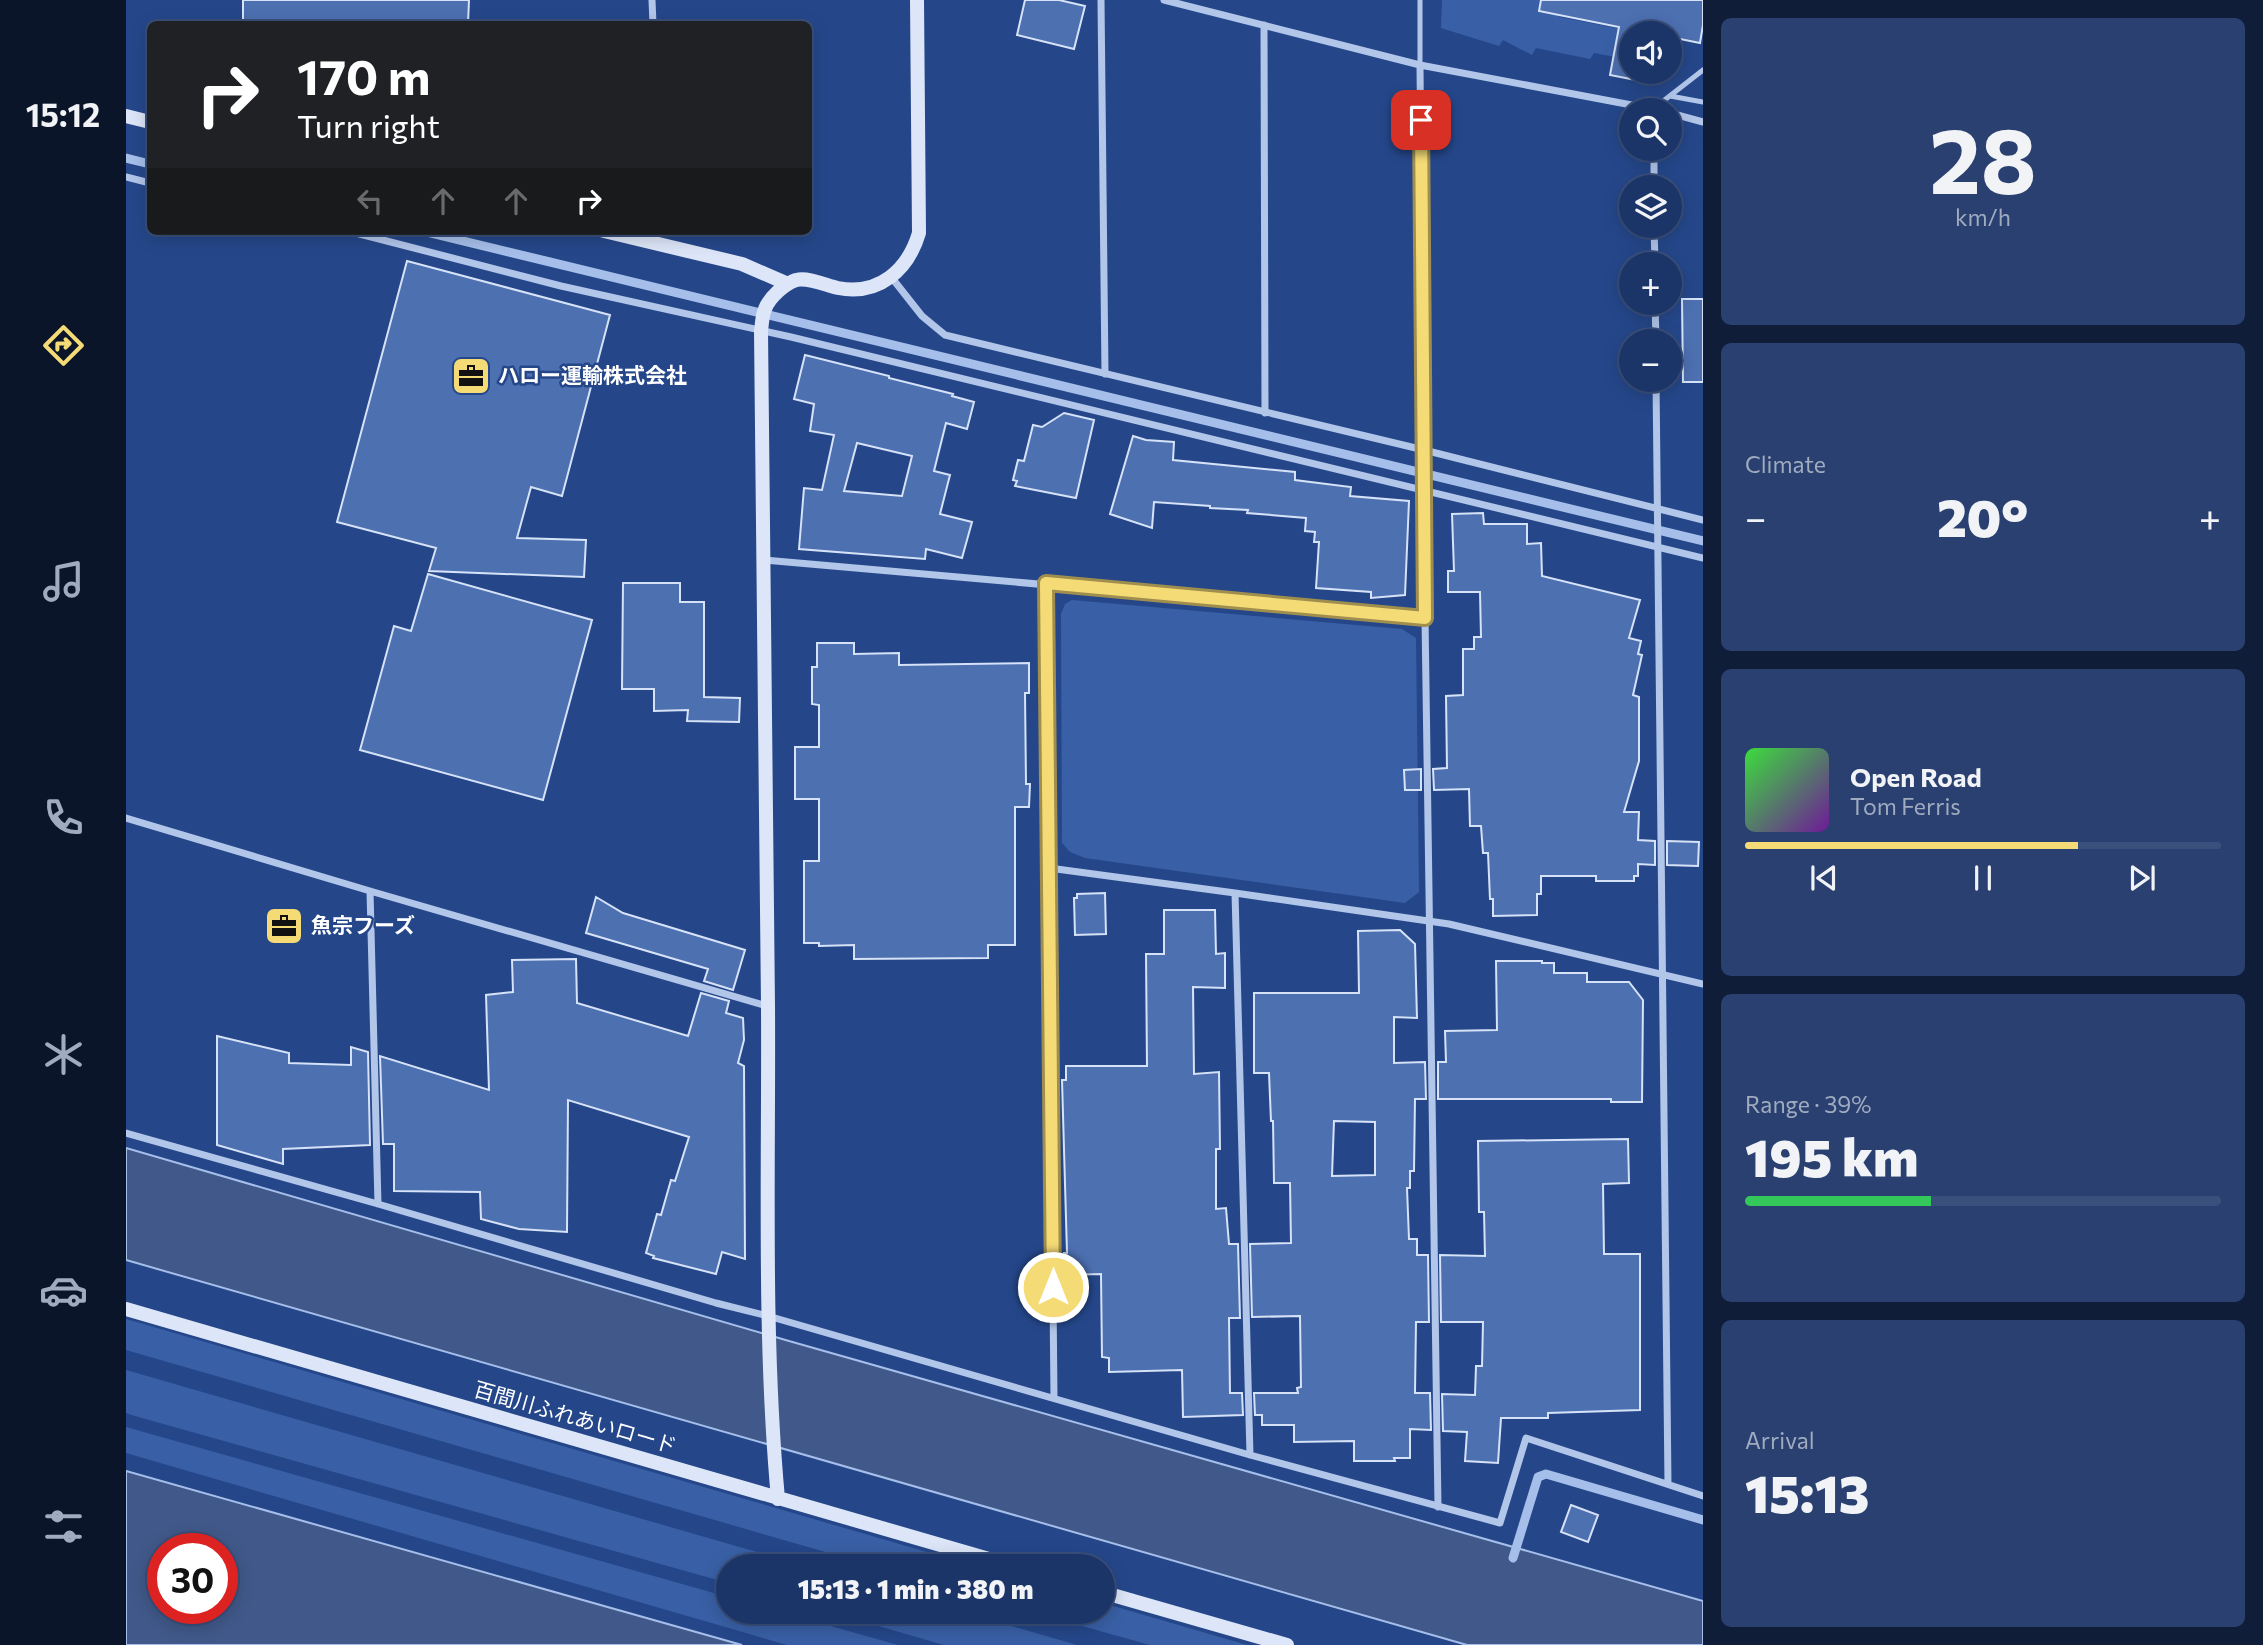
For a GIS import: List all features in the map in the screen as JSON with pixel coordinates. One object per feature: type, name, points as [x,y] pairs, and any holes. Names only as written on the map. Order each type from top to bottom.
[{"type":"street","points":[[652,0],[653,21]]},
{"type":"street","points":[[778,1499],[768,1316],[768,1006],[761,328],[765,308],[788,284],[798,279],[850,290],[880,285],[892,278],[914,249],[919,233],[917,0]]},
{"type":"street","points":[[1101,0],[1105,374]]},
{"type":"street","points":[[1164,0],[1420,65],[1619,103]]},
{"type":"street","points":[[1264,25],[1265,413]]},
{"type":"street","points":[[1420,65],[1438,1507]]},
{"type":"street","points":[[126,116],[147,121]]},
{"type":"street","points":[[1682,116],[1703,122]]},
{"type":"street","points":[[126,177],[147,182]]},
{"type":"street","points":[[363,235],[561,286],[761,328],[1658,544],[1703,558]]},
{"type":"street","points":[[639,235],[657,237],[743,264],[788,284]]},
{"type":"street","points":[[892,278],[922,316],[946,335],[1703,520]]},
{"type":"street","points":[[1656,392],[1668,1484]]},
{"type":"street","points":[[764,560],[1425,618]]},
{"type":"street","points":[[1046,583],[1054,1398]]},
{"type":"street","points":[[126,818],[768,1006]]},
{"type":"street","points":[[1049,868],[1449,924],[1703,984]]},
{"type":"street","points":[[370,891],[378,1204]]},
{"type":"street","points":[[1235,892],[1250,1455]]},
{"type":"street","points":[[126,1133],[1250,1455],[1500,1523],[1526,1438],[1703,1496]]},
{"type":"street","name":"百間川ふれあいロード","points":[[126,1309],[971,1554]]},
{"type":"street","points":[[1115,1596],[1287,1645]]},
{"type":"lane","points":[[1420,0],[1420,65]]},
{"type":"lane","points":[[1670,96],[1703,70]]},
{"type":"lane","points":[[1670,96],[1703,102]]},
{"type":"shaded area","points":[[1442,0],[1562,0],[1559,17],[1619,28],[1619,58],[1594,53],[1590,59],[1536,48],[1532,55],[1503,40],[1499,46],[1441,28]]},
{"type":"shaded area","points":[[1072,600],[1402,629],[1416,638],[1419,892],[1405,903],[1085,858],[1070,852],[1062,843],[1061,614],[1065,604]]},
{"type":"shaded area","points":[[126,1148],[789,1341],[1703,1601],[1703,1645],[1467,1645],[126,1260]]},
{"type":"shaded area","points":[[126,1319],[934,1554],[832,1554],[126,1350]]},
{"type":"shaded area","points":[[126,1370],[765,1554],[716,1554],[716,1580],[126,1413]]},
{"type":"shaded area","points":[[126,1427],[716,1594],[716,1624],[824,1624],[898,1645],[787,1645],[126,1453]]},
{"type":"shaded area","points":[[126,1471],[742,1645],[126,1645]]},
{"type":"shaded area","points":[[1115,1606],[1247,1645],[1150,1645],[1075,1624],[1115,1624]]},
{"type":"shaded area","points":[[871,1624],[1004,1624],[1077,1645],[944,1645]]},
{"type":"building","points":[[243,0],[469,0],[468,21],[243,21]]},
{"type":"building","points":[[1025,0],[1059,0],[1085,6],[1074,49],[1017,35]]},
{"type":"building","points":[[1541,0],[1703,0],[1703,25],[1700,43],[1682,39],[1682,21],[1619,21],[1619,27],[1539,11]]},
{"type":"building","points":[[1619,27],[1619,77],[1610,75]]},
{"type":"building","points":[[407,261],[610,315],[562,496],[531,487],[517,538],[586,540],[584,577],[429,571],[436,548],[337,522]]},
{"type":"building","points":[[1682,299],[1703,299],[1703,382],[1683,382]]},
{"type":"building","points":[[805,355],[889,376],[974,402],[967,429],[946,423],[934,471],[950,475],[940,514],[972,522],[962,558],[926,549],[925,559],[799,549],[804,488],[822,490],[834,435],[810,431],[814,404],[794,399]],"holes":[[[857,443],[912,456],[902,496],[844,491]]]},
{"type":"building","points":[[1064,413],[1094,420],[1076,498],[1015,486],[1017,481],[1013,480],[1018,460],[1024,461],[1033,425],[1042,427]]},
{"type":"building","points":[[1133,436],[1174,442],[1173,460],[1295,472],[1295,480],[1351,487],[1350,496],[1409,501],[1405,595],[1371,598],[1371,592],[1316,588],[1319,542],[1314,542],[1315,532],[1305,531],[1306,518],[1154,502],[1152,528],[1110,514]]},
{"type":"building","points":[[1483,513],[1484,524],[1527,524],[1527,544],[1541,543],[1542,576],[1640,600],[1629,638],[1641,641],[1638,654],[1642,655],[1633,695],[1639,697],[1639,761],[1624,812],[1639,812],[1638,840],[1655,841],[1655,865],[1638,864],[1638,876],[1634,876],[1634,881],[1596,881],[1596,876],[1541,876],[1541,894],[1537,894],[1537,915],[1493,916],[1488,853],[1483,853],[1481,826],[1470,826],[1469,789],[1434,790],[1433,769],[1447,768],[1446,696],[1463,695],[1463,649],[1474,649],[1474,637],[1481,637],[1480,592],[1448,592],[1448,571],[1454,571],[1452,514]]},
{"type":"building","points":[[428,574],[592,620],[543,800],[360,750],[394,626],[411,631]]},
{"type":"building","points":[[623,583],[680,583],[680,602],[704,602],[704,697],[740,698],[739,722],[687,721],[688,710],[654,711],[654,689],[622,689]]},
{"type":"building","points":[[817,643],[854,643],[854,654],[899,653],[899,665],[1029,663],[1029,693],[1025,693],[1026,784],[1030,784],[1029,807],[1015,807],[1015,945],[988,945],[988,958],[854,959],[854,945],[819,946],[819,943],[804,943],[804,861],[819,861],[819,799],[795,799],[795,747],[819,747],[819,705],[812,704],[812,667],[817,667]]},
{"type":"building","points":[[1421,769],[1421,790],[1405,790],[1404,770]]},
{"type":"building","points":[[1667,841],[1699,842],[1698,866],[1667,865]]},
{"type":"building","points":[[1105,893],[1106,934],[1075,935],[1074,898],[1077,898],[1077,894]]},
{"type":"building","points":[[596,897],[623,913],[745,950],[733,990],[704,981],[708,969],[586,933]]},
{"type":"building","points":[[1164,910],[1215,910],[1216,954],[1225,953],[1225,988],[1193,987],[1194,1074],[1219,1072],[1220,1149],[1216,1149],[1216,1209],[1226,1208],[1229,1244],[1238,1244],[1240,1318],[1229,1318],[1230,1393],[1242,1393],[1243,1415],[1183,1417],[1182,1370],[1109,1372],[1109,1358],[1102,1357],[1101,1274],[1065,1275],[1064,1253],[1067,1253],[1062,1080],[1066,1080],[1066,1066],[1147,1066],[1146,954],[1164,954]]},
{"type":"building","points":[[1400,930],[1415,944],[1417,1018],[1394,1017],[1394,1063],[1425,1062],[1426,1099],[1415,1099],[1414,1171],[1410,1171],[1410,1188],[1407,1188],[1409,1239],[1417,1239],[1417,1255],[1428,1255],[1429,1322],[1416,1322],[1415,1393],[1430,1393],[1431,1430],[1410,1429],[1410,1458],[1394,1458],[1395,1461],[1354,1461],[1354,1441],[1294,1442],[1294,1425],[1262,1425],[1262,1415],[1255,1415],[1254,1393],[1298,1393],[1297,1388],[1301,1387],[1300,1316],[1252,1317],[1250,1244],[1291,1243],[1290,1183],[1274,1183],[1269,1073],[1254,1073],[1254,993],[1359,993],[1358,931]],"holes":[[[1334,1121],[1375,1122],[1375,1175],[1332,1176]]]},
{"type":"building","points":[[576,959],[577,1003],[688,1036],[701,993],[729,1001],[726,1013],[743,1018],[744,1040],[738,1063],[744,1066],[745,1259],[722,1252],[716,1274],[653,1258],[654,1256],[646,1253],[657,1214],[661,1215],[671,1180],[675,1181],[689,1137],[568,1100],[567,1232],[519,1229],[481,1219],[480,1192],[394,1191],[394,1144],[383,1144],[380,1056],[489,1090],[486,995],[513,992],[512,960]]},
{"type":"building","points":[[1496,961],[1542,961],[1554,963],[1554,973],[1587,973],[1587,982],[1629,982],[1643,1000],[1642,1102],[1611,1102],[1611,1099],[1438,1099],[1438,1062],[1446,1062],[1445,1031],[1497,1030]]},
{"type":"building","points":[[217,1036],[289,1053],[289,1063],[351,1065],[351,1047],[368,1052],[370,1145],[283,1149],[283,1164],[217,1145]]},
{"type":"building","points":[[1628,1139],[1629,1183],[1603,1184],[1604,1254],[1640,1254],[1640,1410],[1548,1413],[1548,1418],[1501,1418],[1498,1463],[1465,1461],[1467,1432],[1443,1431],[1442,1394],[1475,1395],[1476,1366],[1482,1366],[1483,1322],[1441,1322],[1440,1255],[1485,1256],[1484,1212],[1479,1212],[1478,1141]]},
{"type":"building","points":[[1571,1505],[1598,1515],[1588,1542],[1561,1532]]},
{"type":"waterway","points":[[126,158],[147,163]]},
{"type":"waterway","points":[[439,235],[1703,541]]},
{"type":"waterway","points":[[1513,1558],[1538,1477],[1546,1474],[1703,1520]]},
{"type":"place","name":"ハロー運輸株式会社","points":[[471,376]]},
{"type":"place","name":"魚宗フーズ","points":[[284,926]]},
{"type":"route","points":[[1053,1287],[1046,583],[1425,618],[1421,120]]}]
